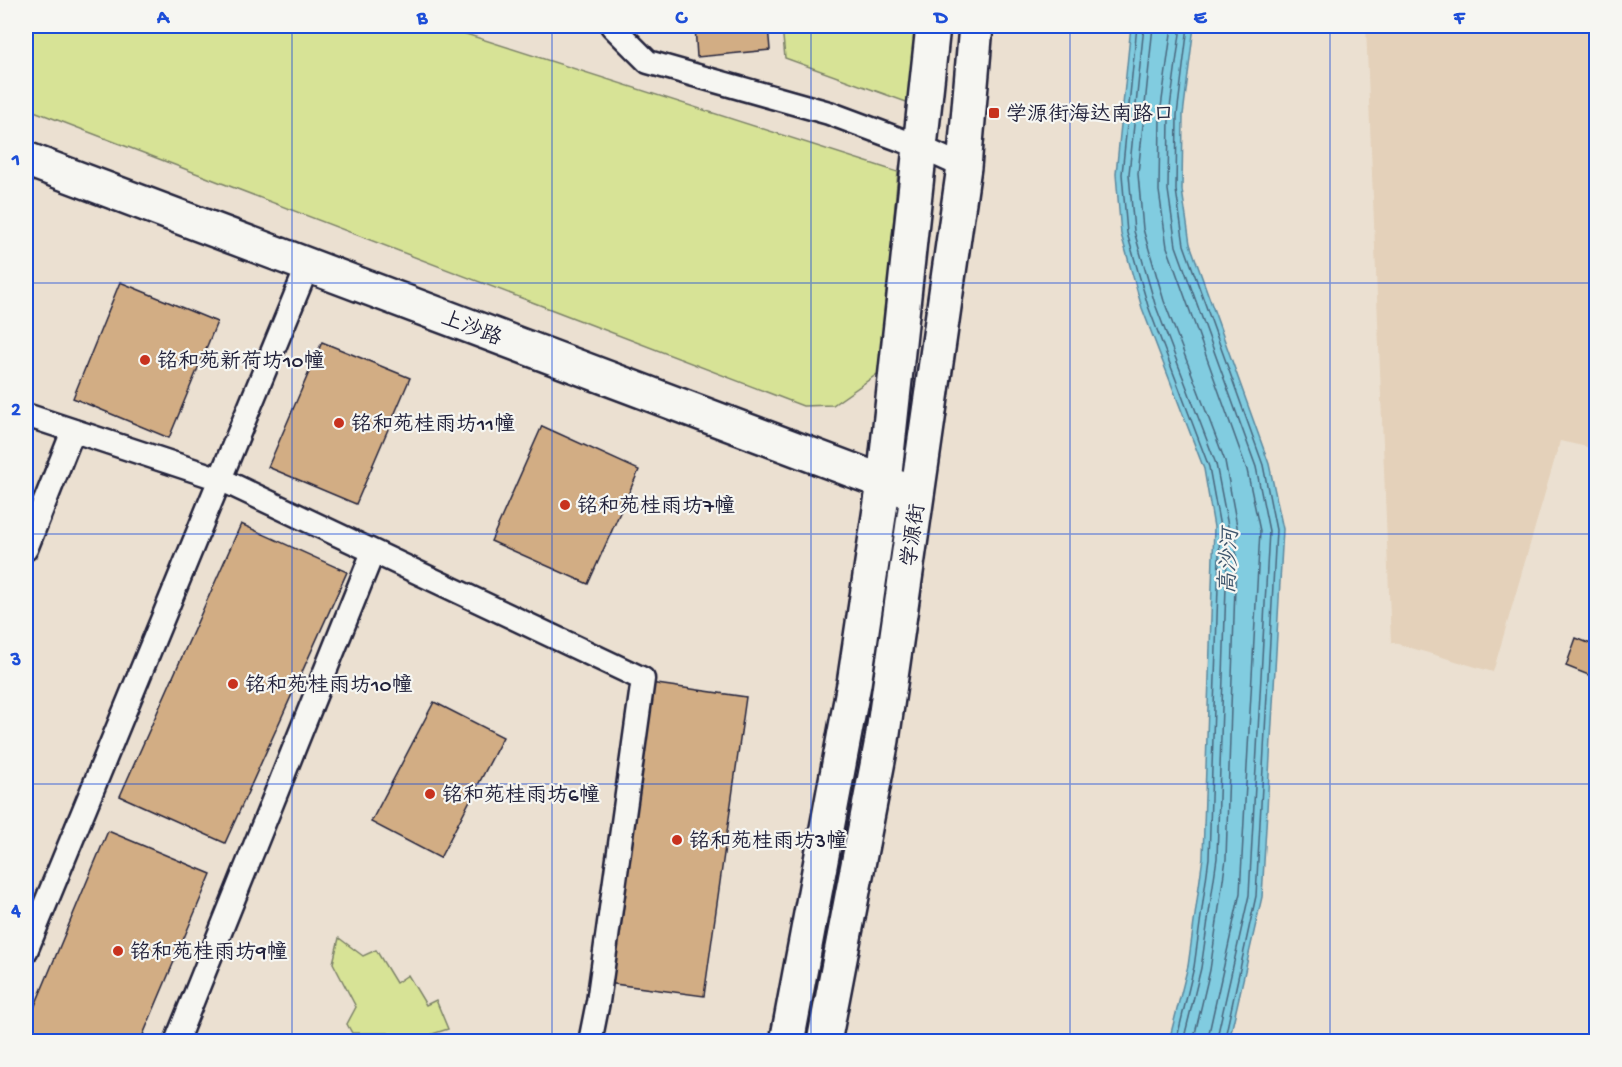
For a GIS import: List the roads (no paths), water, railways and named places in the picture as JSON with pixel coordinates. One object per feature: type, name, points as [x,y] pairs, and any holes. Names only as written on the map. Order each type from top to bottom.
[{"type":"main road","name":"学源街","points":[[787,1041],[854,684],[884,482],[933,26]]},
{"type":"main road","name":"学源街","points":[[825,1041],[882,740],[964,166],[976,26]]},
{"type":"main road","name":"上沙路","points":[[26,159],[918,495]]},
{"type":"street","points":[[612,26],[648,62],[829,113],[964,166]]},
{"type":"street","points":[[26,951],[308,265]]},
{"type":"street","points":[[26,415],[220,479],[643,678],[598,1002],[590,1041]]},
{"type":"street","points":[[26,549],[74,431]]},
{"type":"street","points":[[176,1041],[373,552]]},
{"type":"water","name":"高沙河","points":[[1131,26],[1194,26],[1183,115],[1182,190],[1190,244],[1269,464],[1283,529],[1262,897],[1229,1041],[1169,1041],[1188,966],[1203,857],[1214,527],[1204,469],[1142,308],[1121,234],[1116,174]]},
{"type":"place","name":"学源街海达南路口","points":[[994,113]]},
{"type":"place","name":"铭和苑新荷坊10幢","points":[[145,360]]},
{"type":"place","name":"铭和苑桂雨坊11幢","points":[[339,423]]},
{"type":"place","name":"铭和苑桂雨坊7幢","points":[[565,505]]},
{"type":"place","name":"铭和苑桂雨坊10幢","points":[[233,684]]},
{"type":"place","name":"铭和苑桂雨坊6幢","points":[[430,794]]},
{"type":"place","name":"铭和苑桂雨坊3幢","points":[[677,840]]},
{"type":"place","name":"铭和苑桂雨坊9幢","points":[[118,951]]}]
